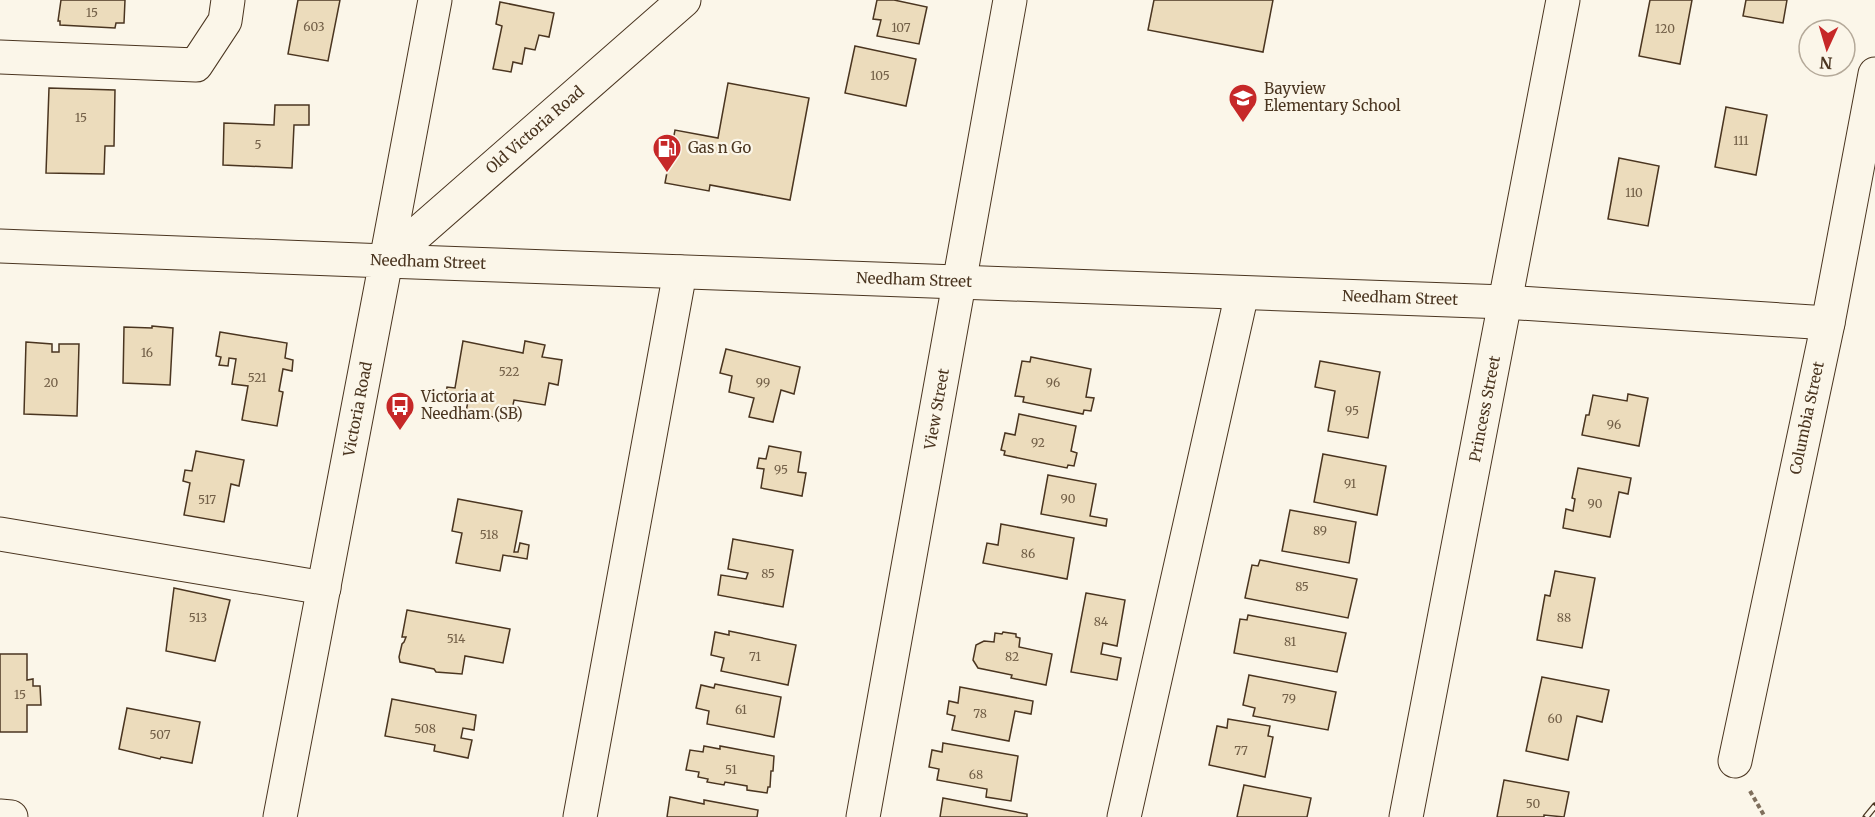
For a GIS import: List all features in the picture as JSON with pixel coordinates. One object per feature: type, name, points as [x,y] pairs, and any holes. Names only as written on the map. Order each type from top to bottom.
[{"type":"street","points":[[0,57],[195,65],[225,21],[228,0]]},
{"type":"street","name":"Victoria Road","points":[[280,817],[435,0]]},
{"type":"street","name":"Old Victoria Road","points":[[386,261],[684,0]]},
{"type":"street","name":"View Street","points":[[864,817],[1010,0]]},
{"type":"street","name":"Princess Street","points":[[1406,817],[1563,0]]},
{"type":"street","name":"Columbia Street","points":[[1735,761],[1828,323],[1875,74]]},
{"type":"street","name":"Needham Street","points":[[0,246],[1505,302],[1828,323]]},
{"type":"street","points":[[580,817],[680,273]]},
{"type":"street","points":[[1124,817],[1242,292]]},
{"type":"street","points":[[0,534],[324,588]]},
{"type":"street","points":[[0,816],[11,817]]},
{"type":"building","points":[[61,0],[125,0],[124,23],[116,23],[115,28],[60,25],[58,21]]},
{"type":"building","points":[[298,0],[340,0],[328,61],[288,54]]},
{"type":"building","points":[[877,0],[894,0],[927,7],[919,44],[877,36],[881,20],[873,19]]},
{"type":"building","points":[[1154,0],[1273,0],[1263,52],[1148,30]]},
{"type":"building","points":[[1650,0],[1692,0],[1680,64],[1639,56]]},
{"type":"building","points":[[1746,0],[1787,0],[1783,23],[1743,16]]},
{"type":"building","points":[[500,2],[554,13],[549,37],[539,35],[535,50],[525,48],[522,64],[513,62],[511,72],[493,69],[502,26],[496,24]]},
{"type":"building","points":[[855,46],[916,59],[906,106],[845,93]]},
{"type":"building","points":[[728,83],[809,98],[790,200],[710,185],[709,191],[665,183],[675,130],[718,138]]},
{"type":"building","points":[[49,88],[115,90],[114,146],[105,146],[104,174],[46,173]]},
{"type":"building","points":[[275,105],[309,105],[309,125],[294,125],[292,168],[223,165],[224,123],[274,125]]},
{"type":"building","points":[[1726,107],[1767,115],[1756,175],[1715,167]]},
{"type":"building","points":[[1619,158],[1659,166],[1648,226],[1608,219]]},
{"type":"building","points":[[152,326],[173,328],[170,385],[123,383],[124,327],[152,328]]},
{"type":"building","points":[[220,332],[287,343],[285,358],[293,360],[292,371],[283,369],[279,391],[283,392],[277,426],[242,420],[248,386],[232,384],[236,359],[229,358],[228,366],[219,365],[221,357],[216,356]]},
{"type":"building","points":[[463,341],[523,353],[525,341],[545,345],[542,357],[562,360],[558,385],[549,383],[545,405],[514,400],[510,420],[466,412],[468,401],[445,397],[447,387],[455,388]]},
{"type":"building","points":[[26,342],[52,344],[52,352],[59,352],[59,344],[79,344],[77,416],[24,414]]},
{"type":"building","points":[[726,349],[800,367],[794,394],[781,390],[773,422],[749,417],[754,398],[729,392],[732,376],[720,373]]},
{"type":"building","points":[[1031,357],[1091,369],[1086,397],[1094,398],[1091,411],[1084,410],[1083,414],[1023,402],[1024,397],[1015,396],[1022,361],[1030,362]]},
{"type":"building","points":[[1320,361],[1380,372],[1368,438],[1328,431],[1335,391],[1315,387]]},
{"type":"building","points":[[1628,394],[1648,398],[1639,446],[1582,435],[1593,395],[1627,401]]},
{"type":"building","points":[[1019,414],[1076,426],[1071,451],[1077,453],[1074,466],[1068,465],[1067,468],[1004,455],[1005,451],[1001,450],[1005,433],[1015,435]]},
{"type":"building","points":[[769,446],[801,452],[798,472],[806,473],[802,496],[761,488],[764,469],[757,468],[759,458],[766,459]]},
{"type":"building","points":[[196,451],[244,460],[239,486],[231,484],[224,522],[184,515],[190,483],[183,481],[185,470],[192,471]]},
{"type":"building","points":[[1323,454],[1386,466],[1377,515],[1314,502]]},
{"type":"building","points":[[1578,468],[1631,478],[1628,494],[1619,492],[1610,537],[1563,528],[1566,509],[1573,511],[1575,499],[1572,498]]},
{"type":"building","points":[[1048,475],[1096,484],[1090,516],[1107,519],[1106,526],[1041,514]]},
{"type":"building","points":[[458,499],[522,511],[514,552],[518,552],[520,543],[529,545],[527,559],[503,555],[500,571],[456,563],[462,533],[452,531]]},
{"type":"building","points":[[1290,510],[1356,522],[1349,563],[1282,551]]},
{"type":"building","points":[[1001,524],[1074,538],[1067,579],[983,563],[987,543],[998,545]]},
{"type":"building","points":[[733,539],[793,550],[783,607],[718,595],[721,575],[746,579],[748,573],[728,569]]},
{"type":"building","points":[[1260,560],[1357,579],[1348,618],[1245,598],[1252,565],[1258,566]]},
{"type":"building","points":[[1555,571],[1595,578],[1582,648],[1537,640],[1545,595],[1550,596]]},
{"type":"building","points":[[174,588],[230,600],[215,661],[166,651]]},
{"type":"building","points":[[1086,593],[1125,600],[1117,646],[1103,643],[1101,654],[1121,658],[1117,680],[1071,672]]},
{"type":"building","points":[[407,610],[510,629],[503,663],[465,656],[462,674],[436,672],[434,669],[400,662],[402,644],[406,637],[402,637]]},
{"type":"building","points":[[1248,615],[1346,633],[1337,672],[1234,653],[1240,619],[1247,620]]},
{"type":"building","points":[[729,631],[796,645],[788,685],[721,671],[724,658],[711,655],[715,632],[729,635]]},
{"type":"building","points":[[1003,632],[1016,634],[1016,637],[1020,638],[1019,647],[1052,654],[1046,685],[978,668],[973,660],[976,645],[984,641],[994,642],[995,633],[1002,634]]},
{"type":"building","points":[[0,654],[27,654],[27,680],[33,679],[33,686],[40,686],[41,705],[27,705],[27,732],[0,732]]},
{"type":"building","points":[[1249,675],[1336,692],[1328,730],[1253,716],[1255,708],[1243,705]]},
{"type":"building","points":[[1542,677],[1609,690],[1602,722],[1577,716],[1568,760],[1526,751]]},
{"type":"building","points":[[715,684],[781,697],[774,737],[707,724],[709,711],[696,708],[701,685],[714,688]]},
{"type":"building","points":[[960,687],[1033,701],[1031,714],[1015,711],[1009,741],[952,730],[955,716],[947,714],[949,701],[958,703]]},
{"type":"building","points":[[392,699],[476,715],[474,730],[463,728],[461,738],[472,740],[468,758],[434,751],[435,745],[385,736]]},
{"type":"building","points":[[127,708],[200,722],[192,763],[161,757],[160,759],[119,749]]},
{"type":"building","points":[[1228,719],[1270,726],[1268,736],[1273,737],[1265,777],[1209,765],[1217,726],[1227,728]]},
{"type":"building","points":[[943,743],[1018,756],[1011,801],[986,797],[987,789],[937,780],[939,769],[929,767],[932,750],[942,752]]},
{"type":"building","points":[[704,746],[720,749],[720,746],[774,756],[770,787],[767,793],[747,790],[747,786],[707,782],[708,779],[698,777],[699,772],[686,770],[690,750],[703,752]]},
{"type":"building","points":[[1504,780],[1569,792],[1564,817],[1544,815],[1544,817],[1497,817]]},
{"type":"building","points":[[1244,785],[1311,798],[1307,817],[1237,817]]},
{"type":"building","points":[[670,797],[704,804],[704,800],[758,810],[757,817],[667,817]]},
{"type":"building","points":[[943,798],[1027,814],[1027,817],[940,817]]},
{"type":"railway","points":[[1866,817],[1875,806]]},
{"type":"place","name":"Bayview Elementary School","points":[[1243,124]]},
{"type":"place","name":"Gas n Go","points":[[667,174]]},
{"type":"place","name":"Victoria at Needham (SB)","points":[[400,432]]}]
